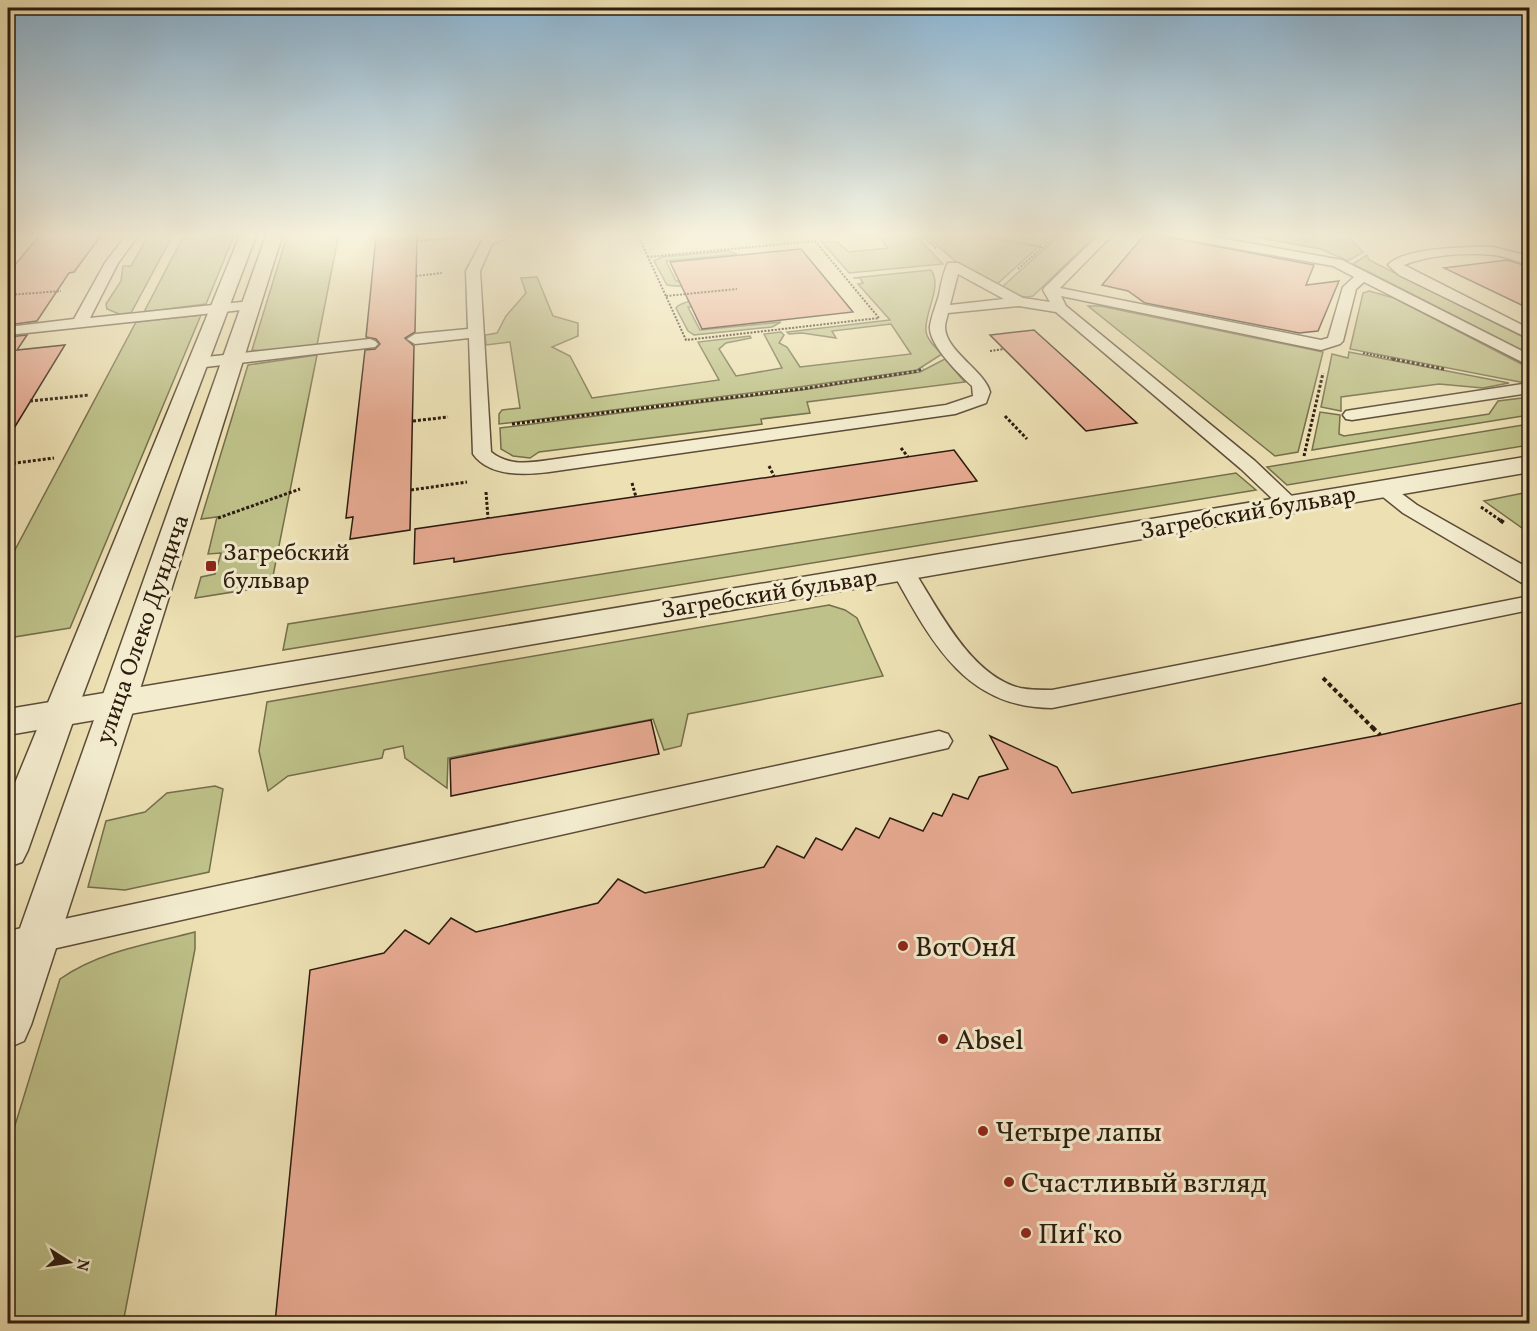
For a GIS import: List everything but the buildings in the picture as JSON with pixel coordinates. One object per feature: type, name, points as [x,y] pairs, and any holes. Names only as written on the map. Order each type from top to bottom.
[{"type":"street","name":"улица Олеко Дундича","points":[[8,850],[59,713],[224,295]]},
{"type":"street","name":"улица Олеко Дундича","points":[[8,1025],[22,942],[119,702],[254,295]]},
{"type":"street","name":"Загребский бульвар","points":[[8,722],[1530,464]]},
{"type":"lane","points":[[79,324],[96,295]]},
{"type":"lane","points":[[474,295],[482,453],[488,460],[500,465],[532,468],[938,412],[969,405],[980,399],[982,392],[980,384],[956,363],[954,356],[941,341],[937,328],[944,295]]},
{"type":"lane","points":[[1006,295],[1019,302]]},
{"type":"lane","points":[[1053,295],[1060,308],[1248,465],[1290,505]]},
{"type":"lane","points":[[1075,295],[1321,345],[1335,341],[1348,295]]},
{"type":"lane","points":[[1401,295],[1530,361]]},
{"type":"lane","points":[[1450,295],[1530,335]]},
{"type":"lane","points":[[940,310],[1019,302],[1060,308]]},
{"type":"lane","points":[[8,331],[251,305]]},
{"type":"lane","points":[[415,339],[476,333]]},
{"type":"lane","points":[[197,363],[370,344]]},
{"type":"lane","points":[[1352,415],[1530,388]]},
{"type":"lane","points":[[1383,489],[1410,509],[1530,578]]},
{"type":"lane","points":[[903,571],[935,625],[973,670],[1005,692],[1028,699],[1052,699],[1530,603]]},
{"type":"lane","points":[[22,942],[939,741]]},
{"type":"path","points":[[675,295],[666,296],[686,340],[879,318],[860,295]]},
{"type":"path","points":[[1321,345],[1450,370]]},
{"type":"path","points":[[1304,456],[1327,353],[1321,345]]},
{"type":"path","points":[[511,424],[801,389],[918,371],[927,366]]},
{"type":"path","points":[[30,401],[89,394]]},
{"type":"path","points":[[8,464],[54,458]]},
{"type":"path","points":[[411,490],[472,482]]},
{"type":"path","points":[[486,487],[488,518]]},
{"type":"path","points":[[209,521],[300,489]]},
{"type":"path","points":[[1479,505],[1513,529]]},
{"type":"path","points":[[1296,650],[1380,735]]},
{"type":"green space","points":[[112,295],[141,295],[131,313],[119,314],[107,309],[106,304]]},
{"type":"green space","points":[[153,295],[210,295],[206,304],[144,312]]},
{"type":"green space","points":[[269,295],[327,295],[317,345],[264,351],[252,350]]},
{"type":"green space","points":[[524,295],[544,295],[553,316],[578,323],[578,336],[552,347],[570,356],[592,398],[719,380],[698,342],[750,336],[751,338],[726,343],[719,349],[736,376],[782,368],[764,334],[781,332],[784,335],[779,343],[787,347],[800,367],[911,354],[891,324],[832,331],[836,338],[787,332],[890,320],[868,295],[933,295],[926,331],[930,341],[942,354],[917,370],[499,424],[499,414],[502,410],[520,408],[510,342],[486,345],[485,335],[497,333],[506,316]]},
{"type":"green space","points":[[1363,295],[1384,295],[1394,298],[1529,368],[1529,380],[1520,382],[1350,349]]},
{"type":"green space","points":[[1414,295],[1439,295],[1529,340],[1529,354]]},
{"type":"green space","points":[[741,296],[761,298],[688,307],[700,330],[781,322],[772,327],[694,335],[688,331],[676,308],[696,300]]},
{"type":"green space","points":[[1088,306],[1100,306],[1323,352],[1298,452],[1275,456]]},
{"type":"green space","points":[[201,315],[70,628],[8,638],[8,563],[136,322]]},
{"type":"green space","points":[[1349,352],[1509,383],[1483,388],[1439,384],[1341,397],[1341,411],[1321,407],[1332,354],[1348,358]]},
{"type":"green space","points":[[317,355],[271,586],[195,598],[201,577],[215,574],[221,553],[208,554],[217,517],[201,519],[248,365]]},
{"type":"green space","points":[[945,359],[965,382],[807,402],[810,413],[761,419],[762,424],[539,452],[530,458],[513,456],[501,449],[500,428],[802,390],[920,372]]},
{"type":"green space","points":[[1529,397],[1529,415],[1312,450],[1320,412],[1340,415],[1339,434],[1344,436],[1489,414],[1498,401]]},
{"type":"green space","points":[[1529,424],[1529,445],[1287,485],[1267,467]]},
{"type":"green space","points":[[1236,473],[1256,490],[283,650],[288,624]]},
{"type":"green space","points":[[1529,492],[1529,533],[1484,501]]},
{"type":"green space","points":[[829,605],[845,610],[857,618],[883,676],[688,714],[681,746],[664,750],[653,719],[448,758],[447,788],[405,758],[403,746],[384,750],[382,758],[288,776],[268,791],[259,751],[267,702]]},
{"type":"green space","points":[[215,786],[223,789],[209,872],[125,890],[88,887],[106,821],[145,812],[167,793]]},
{"type":"green space","points":[[195,932],[195,949],[123,1323],[8,1323],[8,1148],[60,979],[75,969],[108,955]]},
{"type":"place","name":"Загребский бульвар","points":[[211,566]]},
{"type":"place","name":"ВотОнЯ","points":[[903,946]]},
{"type":"place","name":"Absel","points":[[943,1039]]},
{"type":"place","name":"Четыре лапы","points":[[983,1131]]},
{"type":"place","name":"Счастливый взгляд","points":[[1009,1182]]},
{"type":"place","name":"Пиf'ко","points":[[1026,1233]]}]
